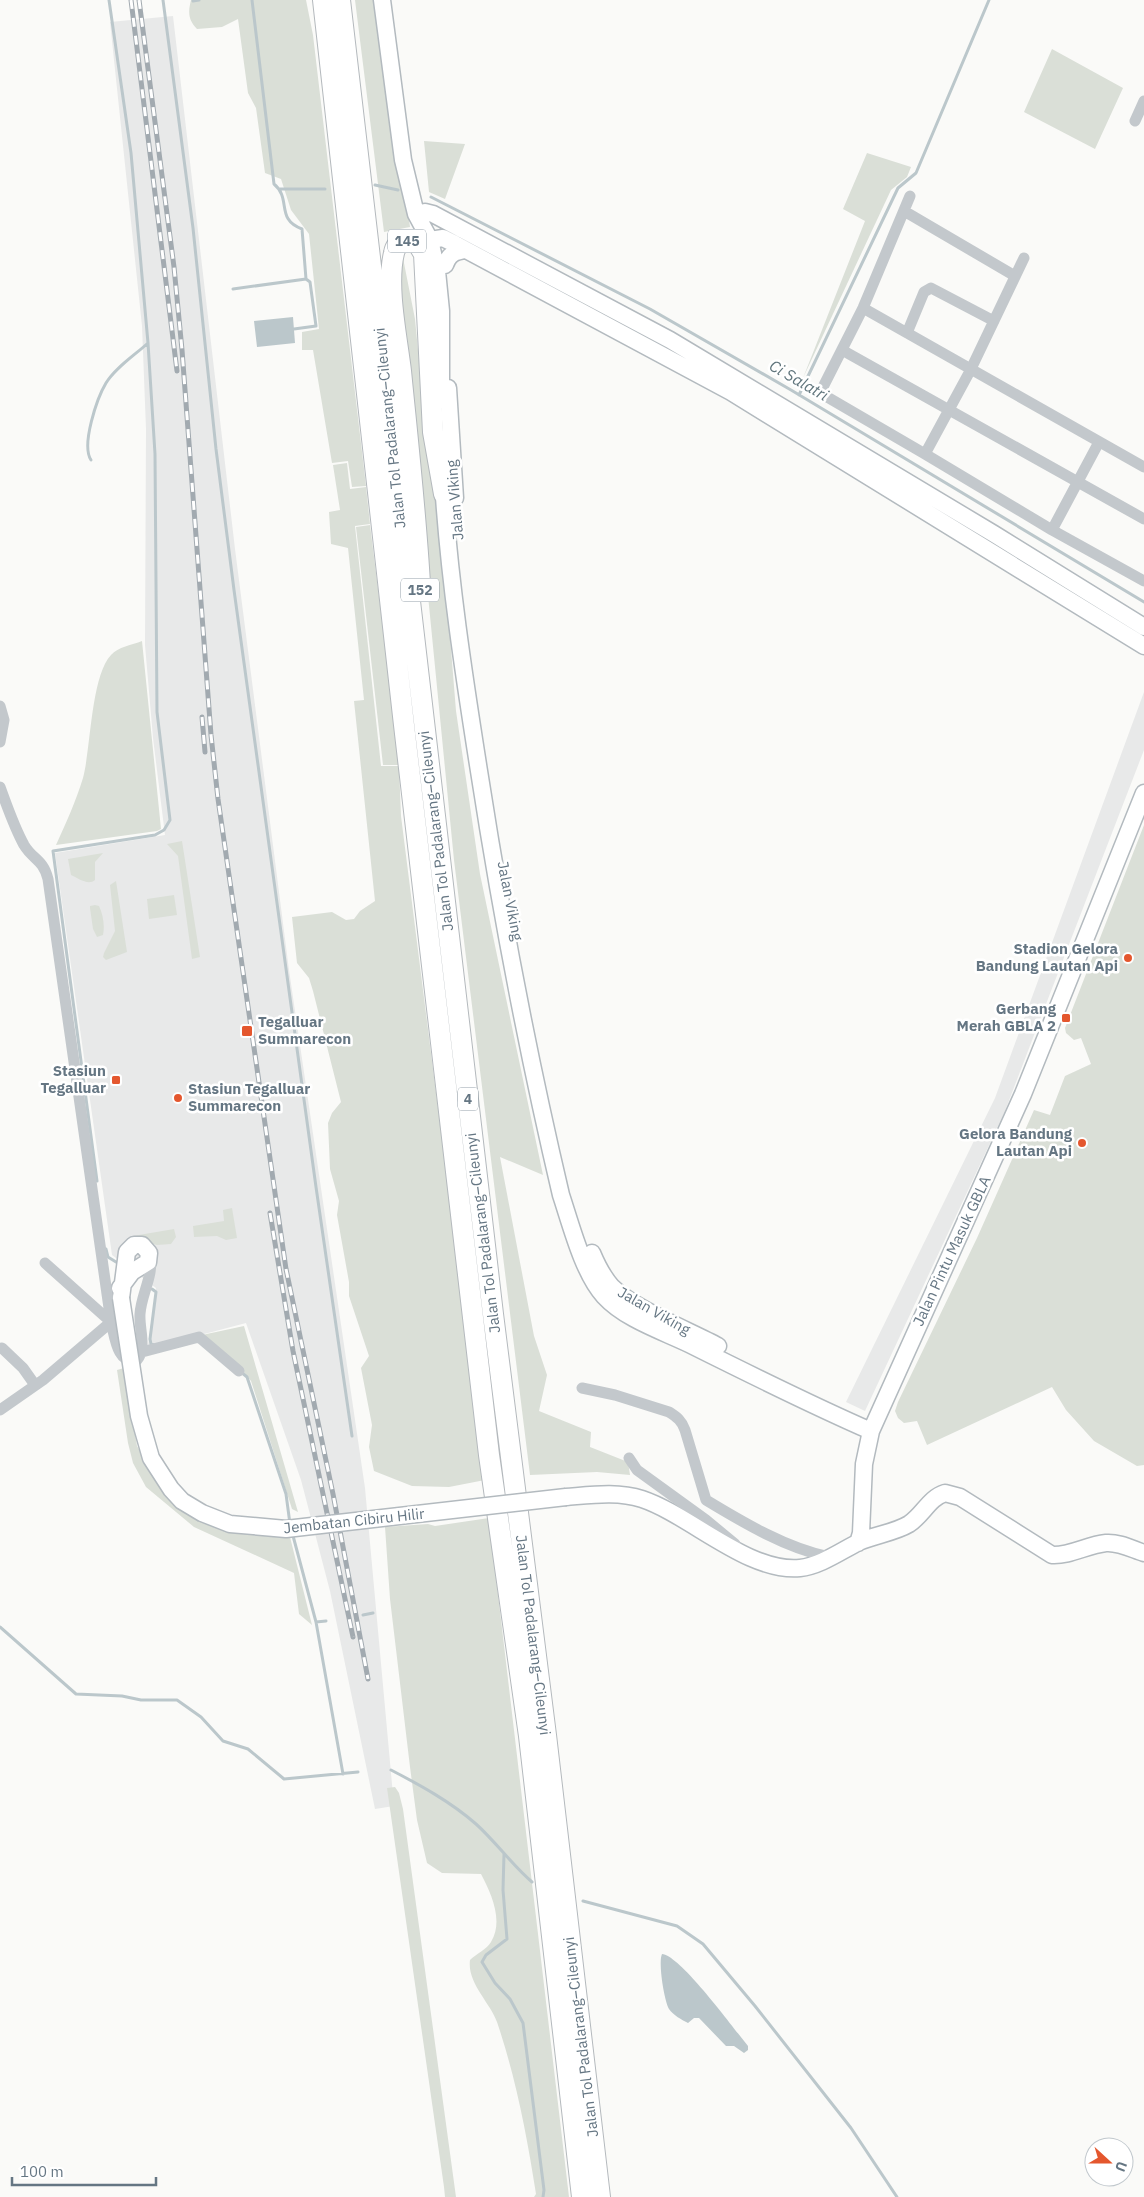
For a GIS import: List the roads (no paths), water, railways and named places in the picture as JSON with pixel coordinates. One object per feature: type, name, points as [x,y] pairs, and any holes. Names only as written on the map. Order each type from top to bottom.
[{"type":"highway","name":"Jalan Tol Padalarang–Cileunyi","points":[[324,0],[600,2197]]},
{"type":"highway","name":"Jalan Tol Padalarang–Cileunyi","points":[[340,0],[493,1484],[529,1736],[582,2197]]},
{"type":"highway","name":"145","points":[[413,497],[392,292],[394,252],[399,244],[408,241],[418,244],[424,254],[433,432],[444,494]]},
{"type":"highway","name":"152","points":[[409,683],[420,591],[413,497]]},
{"type":"street","points":[[382,0],[403,160],[420,213]]},
{"type":"street","points":[[392,0],[418,185],[420,213]]},
{"type":"street","points":[[1135,121],[1144,101]]},
{"type":"street","points":[[910,196],[863,308],[822,389],[822,394],[1052,530],[1144,581]]},
{"type":"street","points":[[904,211],[1015,276]]},
{"type":"street","points":[[420,213],[433,214],[670,340],[977,524],[1144,627]]},
{"type":"street","name":"Jalan Viking","points":[[420,213],[445,265],[448,314],[450,442],[457,530],[472,665],[493,806],[511,910],[568,1188],[589,1246],[598,1268],[613,1287],[632,1302],[873,1426]]},
{"type":"street","points":[[434,239],[465,250],[731,392],[1144,646]]},
{"type":"street","name":"Jalan Viking","points":[[434,239],[440,300],[441,440],[444,494],[468,705],[501,903],[561,1195],[575,1236],[594,1283],[611,1302],[639,1320],[810,1404],[873,1426]]},
{"type":"street","points":[[445,265],[448,257],[453,253],[465,250]]},
{"type":"street","points":[[925,454],[972,368],[1024,258]]},
{"type":"street","points":[[907,333],[924,292],[931,288],[994,321]]},
{"type":"street","points":[[863,308],[1144,467]]},
{"type":"street","points":[[842,350],[1144,519]]},
{"type":"street","points":[[1052,530],[1099,442]]},
{"type":"street","points":[[0,706],[4,720],[0,742]]},
{"type":"street","points":[[0,787],[26,848],[46,868],[111,1322],[116,1343],[126,1360],[137,1360],[142,1352],[140,1316],[146,1266]]},
{"type":"street","name":"Jalan Pintu Masuk GBLA","points":[[858,1543],[861,1533],[864,1464],[873,1426],[1016,1111],[1144,793]]},
{"type":"street","points":[[120,1293],[126,1258],[130,1265],[146,1266]]},
{"type":"street","points":[[45,1264],[111,1322]]},
{"type":"street","points":[[120,1293],[132,1272],[146,1266]]},
{"type":"street","name":"Jembatan Cibiru Hilir","points":[[120,1293],[139,1416],[151,1458],[171,1489],[182,1501],[202,1513],[236,1525],[286,1529],[566,1497],[611,1494],[639,1498],[659,1506],[740,1552],[767,1563],[800,1568],[830,1557],[858,1543],[908,1525],[920,1515],[932,1500],[945,1493],[960,1498],[1052,1555],[1061,1556],[1108,1543],[1121,1545],[1144,1553]]},
{"type":"street","points":[[0,1410],[36,1385],[111,1322]]},
{"type":"street","points":[[142,1352],[199,1337],[239,1372]]},
{"type":"street","points":[[2,1348],[23,1368],[36,1385]]},
{"type":"street","points":[[582,1388],[615,1395],[675,1416],[682,1421],[706,1500],[804,1552],[830,1557]]},
{"type":"street","points":[[630,1458],[637,1470],[718,1529],[740,1552]]},
{"type":"waterway","points":[[97,1181],[53,851],[155,835],[164,830],[170,820],[157,712],[155,454],[148,343],[131,153],[109,0]]},
{"type":"waterway","points":[[163,0],[193,228],[216,449],[234,590],[352,1436]]},
{"type":"waterway","points":[[193,1],[199,0]]},
{"type":"waterway","points":[[233,289],[306,279],[302,229],[289,220],[282,196],[274,184],[252,0]]},
{"type":"waterway","points":[[799,395],[898,188],[916,173],[989,0]]},
{"type":"waterway","name":"Ci Salatri","points":[[375,185],[398,190]]},
{"type":"waterway","name":"Ci Salatri","points":[[280,189],[325,189]]},
{"type":"waterway","name":"Ci Salatri","points":[[431,197],[650,309],[791,390],[1144,602]]},
{"type":"waterway","points":[[294,329],[316,326],[310,282],[306,279]]},
{"type":"waterway","points":[[91,460],[88,453],[89,433],[102,390],[115,372],[148,343]]},
{"type":"waterway","points":[[106,1249],[108,1257],[116,1262]]},
{"type":"waterway","points":[[152,1289],[156,1292],[150,1339],[151,1344],[154,1345]]},
{"type":"waterway","points":[[241,1372],[247,1377],[286,1494],[290,1524]]},
{"type":"waterway","points":[[292,1532],[316,1622],[343,1774]]},
{"type":"waterway","points":[[363,1615],[373,1613]]},
{"type":"waterway","points":[[316,1622],[326,1621]]},
{"type":"waterway","points":[[0,1627],[76,1694],[122,1696],[141,1700],[177,1700],[201,1717],[223,1741],[248,1749],[284,1779],[358,1772]]},
{"type":"waterway","points":[[391,1770],[456,1808],[483,1831],[532,1882]]},
{"type":"waterway","points":[[504,1854],[503,1890],[507,1939],[486,1955],[482,1962],[495,1983],[510,1999],[523,2023],[544,2190],[543,2197]]},
{"type":"waterway","points":[[583,1901],[677,1926],[703,1944],[755,2006],[851,2128],[897,2197]]},
{"type":"railway","points":[[131,0],[177,371]]},
{"type":"railway","points":[[139,0],[174,267],[211,735],[218,799],[286,1269],[333,1494],[368,1679]]},
{"type":"railway","points":[[202,717],[205,752]]},
{"type":"railway","points":[[270,1213],[293,1351],[353,1637]]},
{"type":"place","name":"Stadion Gelora Bandung Lautan Api","points":[[1128,958]]},
{"type":"place","name":"Gerbang Merah GBLA 2","points":[[1066,1018]]},
{"type":"place","name":"Tegalluar Summarecon","points":[[247,1031]]},
{"type":"place","name":"Stasiun Tegalluar","points":[[116,1080]]},
{"type":"place","name":"Stasiun Tegalluar Summarecon","points":[[178,1098]]},
{"type":"place","name":"Gelora Bandung Lautan Api","points":[[1082,1143]]}]
